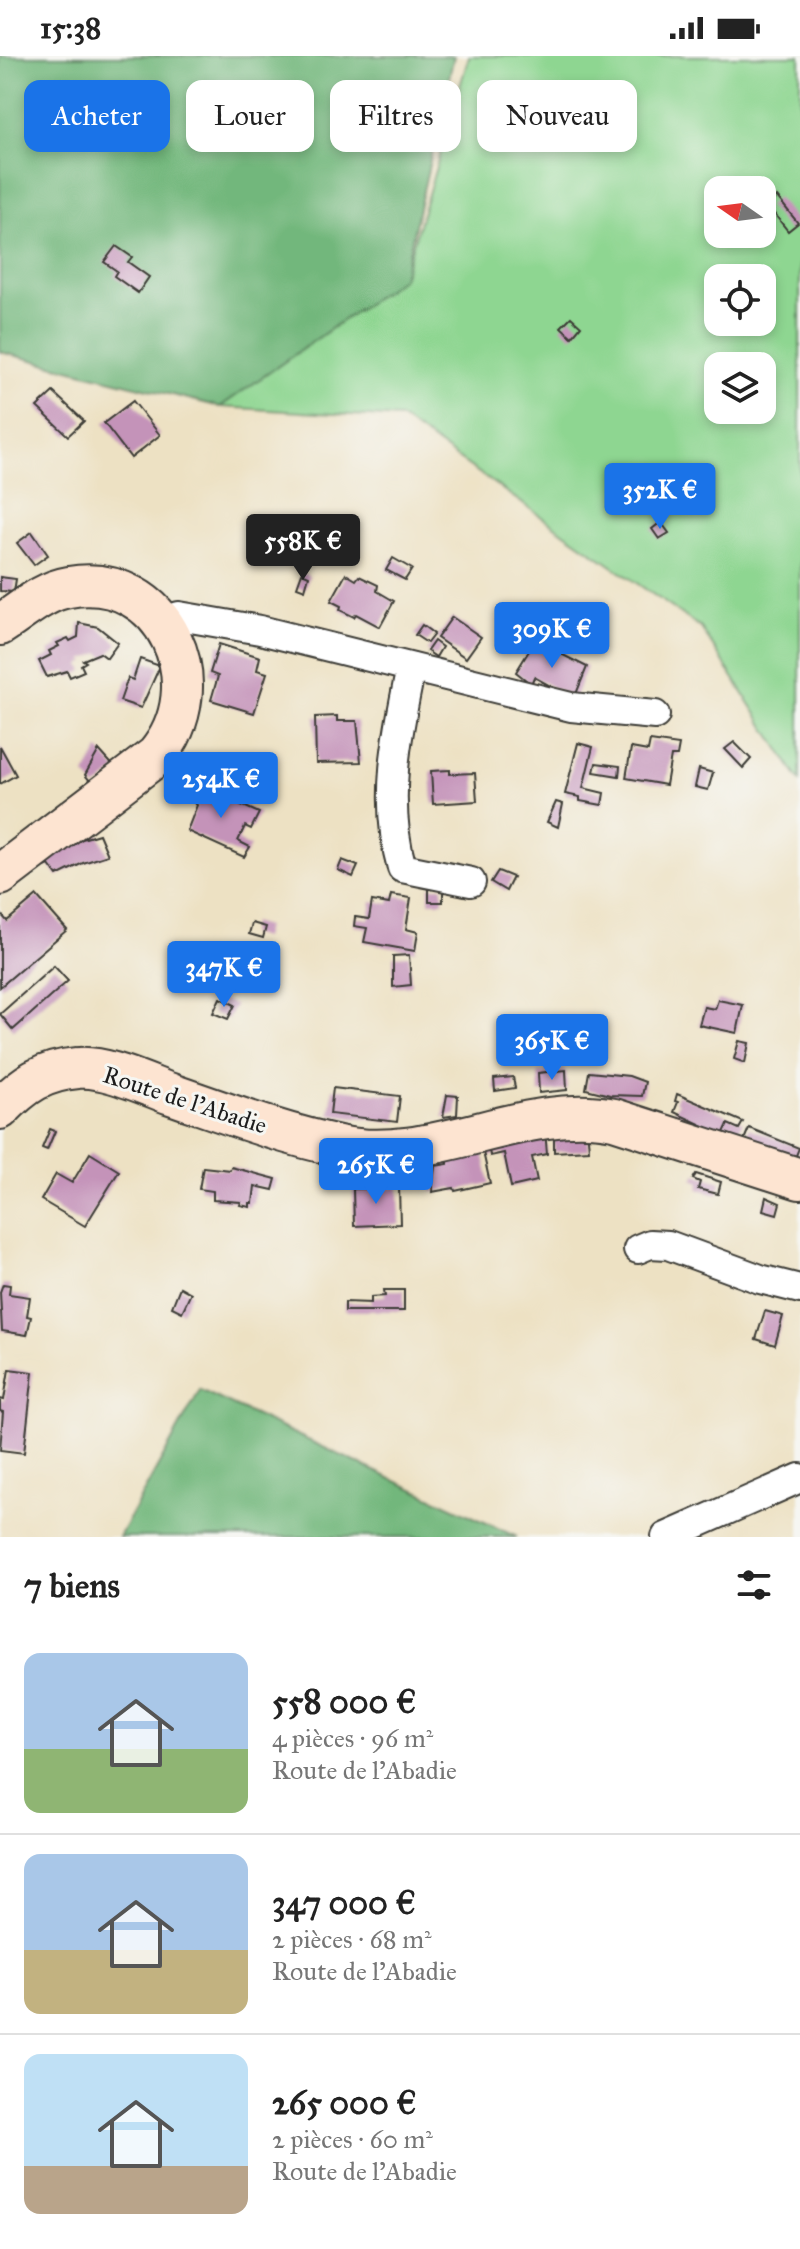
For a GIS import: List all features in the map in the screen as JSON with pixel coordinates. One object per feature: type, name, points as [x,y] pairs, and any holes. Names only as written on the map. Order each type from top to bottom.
[{"type":"street","points":[[0,625],[49,593],[66,587],[103,587],[127,594],[145,603],[169,633],[177,652],[183,685],[174,733],[156,756],[0,875]]},
{"type":"street","points":[[161,622],[179,616],[260,630],[571,707],[655,715]]},
{"type":"street","points":[[411,668],[394,755],[394,842],[402,868],[471,882]]},
{"type":"street","name":"Route de l'Abadie","points":[[0,1109],[23,1085],[50,1073],[82,1067],[115,1074],[293,1135],[344,1147],[381,1150],[416,1147],[558,1116],[588,1114],[614,1119],[800,1179]]},
{"type":"street","points":[[638,1249],[650,1244],[668,1245],[760,1279],[800,1289]]},
{"type":"street","points":[[666,1537],[800,1478]]},
{"type":"green space","points":[[0,56],[454,56],[448,80],[330,80],[330,152],[432,152],[403,278],[220,407],[0,352]]},
{"type":"green space","points":[[469,56],[800,56],[800,781],[701,628],[400,418],[220,407],[403,278],[440,152],[461,152],[461,83]]},
{"type":"green space","points":[[200,1390],[517,1537],[119,1537]]},
{"type":"building","points":[[776,198],[798,223],[788,231],[776,216]]},
{"type":"building","points":[[116,246],[132,257],[128,262],[149,277],[138,293],[114,276],[117,271],[104,262]]},
{"type":"building","points":[[571,317],[581,326],[572,337],[561,327]]},
{"type":"building","points":[[53,392],[84,421],[68,436],[37,407]]},
{"type":"building","points":[[133,401],[160,435],[131,458],[104,423]]},
{"type":"building","points":[[661,522],[669,533],[659,539],[652,529]]},
{"type":"building","points":[[32,532],[48,555],[34,565],[17,543]]},
{"type":"building","points":[[393,558],[412,569],[405,580],[386,570]]},
{"type":"building","points":[[302,573],[309,576],[305,590],[297,587]]},
{"type":"building","points":[[346,574],[356,580],[359,576],[378,585],[377,591],[394,601],[380,627],[356,614],[354,617],[340,610],[341,606],[331,601]]},
{"type":"building","points":[[0,577],[16,579],[14,592],[0,591]]},
{"type":"building","points":[[452,617],[481,637],[466,658],[437,638]]},
{"type":"building","points":[[79,623],[98,627],[118,643],[107,658],[100,653],[83,660],[86,662],[81,665],[84,671],[70,677],[67,671],[47,677],[39,661],[51,655],[49,651],[59,646],[57,643],[78,637]]},
{"type":"building","points":[[422,625],[434,634],[427,643],[415,635]]},
{"type":"building","points":[[558,625],[579,639],[572,649],[551,634]]},
{"type":"building","points":[[434,641],[442,647],[436,657],[427,651]]},
{"type":"building","points":[[535,641],[587,667],[574,699],[534,677],[531,684],[516,672]]},
{"type":"building","points":[[219,644],[260,657],[257,670],[267,673],[254,713],[211,700],[218,676],[210,673]]},
{"type":"building","points":[[140,659],[160,666],[141,708],[120,701],[128,678],[133,680]]},
{"type":"building","points":[[337,716],[337,721],[357,721],[361,762],[316,763],[315,717]]},
{"type":"building","points":[[650,741],[679,745],[677,756],[671,756],[666,785],[626,778],[631,748],[648,751]]},
{"type":"building","points":[[734,742],[751,759],[743,768],[725,749]]},
{"type":"building","points":[[578,743],[593,747],[583,788],[604,793],[602,805],[580,801],[580,797],[565,794]]},
{"type":"building","points":[[0,746],[16,775],[0,784]]},
{"type":"building","points":[[99,750],[117,770],[96,788],[85,775]]},
{"type":"building","points":[[596,763],[620,766],[619,776],[594,772]]},
{"type":"building","points":[[699,769],[713,773],[708,790],[695,787]]},
{"type":"building","points":[[450,770],[450,774],[475,773],[477,801],[433,804],[431,771]]},
{"type":"building","points":[[197,785],[259,813],[251,829],[245,826],[238,841],[250,847],[244,857],[187,831],[197,805],[190,800]]},
{"type":"building","points":[[556,802],[563,804],[558,827],[547,822]]},
{"type":"building","points":[[99,834],[108,855],[57,876],[49,865],[45,867],[43,864],[69,843]]},
{"type":"building","points":[[342,860],[358,866],[353,877],[338,870]]},
{"type":"building","points":[[498,871],[513,877],[506,891],[491,882]]},
{"type":"building","points":[[429,887],[443,887],[443,902],[429,902]]},
{"type":"building","points":[[391,895],[411,898],[406,929],[418,932],[415,951],[364,942],[367,928],[354,926],[355,917],[369,919],[372,901],[389,904]]},
{"type":"building","points":[[37,896],[67,930],[0,987],[0,913],[7,921]]},
{"type":"building","points":[[252,923],[266,927],[263,938],[249,934]]},
{"type":"building","points":[[409,955],[411,985],[393,987],[393,956]]},
{"type":"building","points":[[54,966],[68,981],[13,1030],[0,1014]]},
{"type":"building","points":[[220,998],[235,1005],[228,1019],[213,1013]]},
{"type":"building","points":[[718,1000],[743,1005],[737,1033],[699,1025],[704,1007],[715,1009]]},
{"type":"building","points":[[739,1041],[749,1043],[745,1063],[734,1059]]},
{"type":"building","points":[[566,1070],[567,1090],[539,1093],[538,1073]]},
{"type":"building","points":[[589,1072],[629,1076],[645,1082],[642,1096],[610,1095],[586,1089]]},
{"type":"building","points":[[513,1077],[515,1088],[495,1091],[494,1079]]},
{"type":"building","points":[[333,1088],[400,1096],[397,1122],[330,1114]]},
{"type":"building","points":[[677,1094],[743,1122],[739,1129],[728,1124],[723,1135],[674,1112]]},
{"type":"building","points":[[447,1095],[458,1096],[457,1115],[443,1117]]},
{"type":"building","points":[[587,1126],[589,1150],[554,1152],[554,1134]]},
{"type":"building","points":[[749,1128],[799,1148],[795,1158],[744,1140]]},
{"type":"building","points":[[50,1129],[55,1131],[47,1150],[42,1148]]},
{"type":"building","points":[[545,1130],[547,1154],[532,1157],[537,1181],[511,1187],[504,1153],[490,1156],[488,1144]]},
{"type":"building","points":[[483,1152],[490,1183],[455,1191],[454,1188],[432,1192],[435,1166]]},
{"type":"building","points":[[90,1153],[119,1171],[85,1226],[41,1200],[56,1174],[72,1183]]},
{"type":"building","points":[[203,1167],[230,1170],[231,1167],[276,1179],[273,1190],[255,1186],[250,1207],[240,1205],[241,1202],[213,1200],[213,1191],[199,1189]]},
{"type":"building","points":[[696,1174],[721,1182],[718,1194],[698,1189],[700,1182],[693,1179]]},
{"type":"building","points":[[399,1187],[400,1224],[354,1226],[353,1189]]},
{"type":"building","points":[[766,1197],[780,1203],[777,1214],[763,1210]]},
{"type":"building","points":[[3,1284],[10,1285],[9,1294],[30,1297],[27,1316],[31,1317],[27,1335],[2,1331],[0,1292]]},
{"type":"building","points":[[180,1287],[191,1293],[182,1312],[172,1307]]},
{"type":"building","points":[[384,1290],[404,1290],[404,1311],[345,1311],[345,1302],[371,1303],[371,1297],[385,1296]]},
{"type":"building","points":[[765,1311],[783,1316],[775,1345],[756,1339]]},
{"type":"building","points":[[9,1369],[33,1372],[24,1453],[0,1450],[3,1412],[0,1411],[0,1399],[4,1400]]}]
